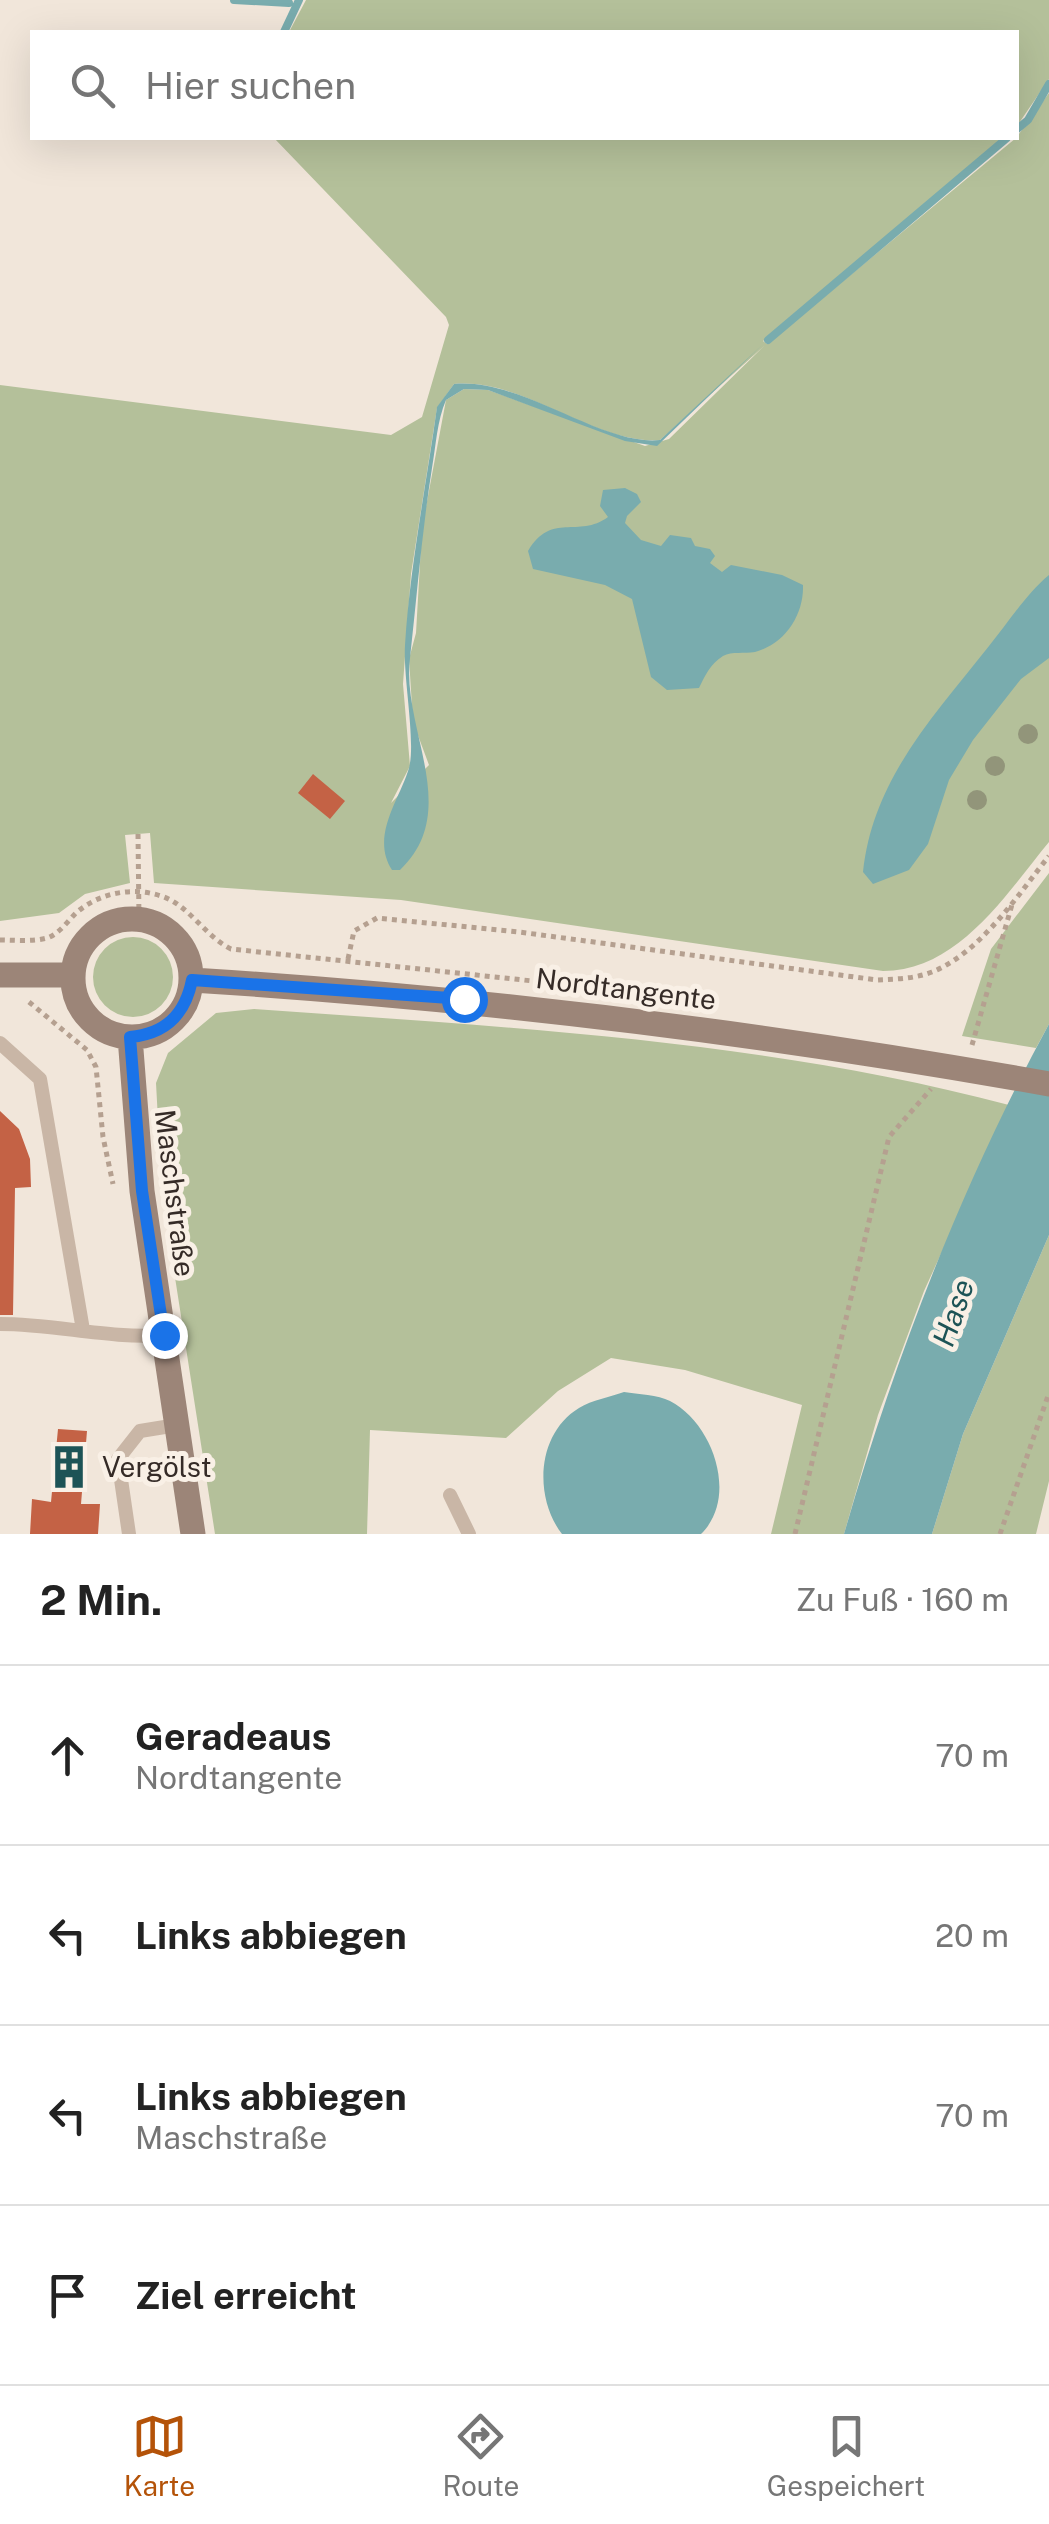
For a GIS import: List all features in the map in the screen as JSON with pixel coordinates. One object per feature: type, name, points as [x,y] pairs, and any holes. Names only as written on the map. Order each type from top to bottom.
[{"type":"street","points":[[139,919],[156,924],[182,946],[192,980],[188,998],[166,1027],[130,1037],[96,1024],[83,1010],[73,975],[76,960],[94,933],[107,924],[139,919]]},
{"type":"street","points":[[0,975],[73,975]]},
{"type":"street","name":"Nordtangente","points":[[192,980],[584,1013],[967,1056],[1049,1084]]},
{"type":"street","name":"Maschstraße","points":[[130,1037],[142,1191],[193,1534]]},
{"type":"lane","points":[[0,1044],[40,1080],[84,1330]]},
{"type":"lane","points":[[0,1324],[84,1330],[124,1338],[164,1335]]},
{"type":"lane","points":[[129,1534],[118,1458],[140,1431],[177,1425]]},
{"type":"lane","points":[[450,1496],[470,1534]]},
{"type":"path","points":[[138,834],[139,919]]},
{"type":"path","points":[[344,990],[354,931],[377,918],[877,980],[909,978],[932,972],[955,959],[1013,900],[1049,856]]},
{"type":"path","points":[[0,940],[48,938],[92,902],[110,893],[140,892],[165,898],[184,910],[208,937],[230,949],[586,986]]},
{"type":"path","points":[[795,1534],[889,1137],[967,1056],[1013,900]]},
{"type":"path","points":[[27,940],[26,1001],[74,1038],[96,1067],[102,1136],[116,1200]]},
{"type":"path","points":[[1000,1534],[1049,1393]]},
{"type":"green space","points":[[306,0],[1049,0],[1049,79],[1019,123],[1019,30],[290,30]]},
{"type":"green space","points":[[1049,93],[1049,842],[997,906],[957,944],[910,968],[883,971],[401,900],[154,883],[150,833],[125,835],[130,883],[85,894],[59,913],[0,921],[0,385],[391,435],[422,417],[449,325],[446,317],[276,140],[1001,140],[763,341],[767,344],[1014,140],[1019,140],[1019,134]],"holes":[[[764,346],[669,439],[645,446],[488,390],[464,389],[446,400],[422,528],[416,633],[409,659],[413,722],[429,765],[391,803],[410,766],[403,684],[411,574],[437,408],[454,384],[507,391],[609,432],[660,440]]]},
{"type":"green space","points":[[1049,873],[1049,1024],[1036,1048],[962,1036],[991,949]]},
{"type":"green space","points":[[133,937],[148,940],[161,949],[170,962],[170,992],[161,1005],[148,1014],[133,1017],[118,1014],[105,1005],[96,992],[93,977],[96,962],[105,949],[118,940]]},
{"type":"green space","points":[[254,1009],[539,1030],[729,1051],[917,1083],[1009,1105],[924,1291],[878,1415],[844,1534],[771,1534],[802,1405],[685,1370],[611,1358],[558,1391],[506,1438],[370,1430],[367,1534],[215,1534],[162,1194],[156,1083],[168,1053],[216,1013]]},
{"type":"green space","points":[[1049,1235],[1049,1481],[1036,1534],[932,1534],[963,1434]]},
{"type":"water","points":[[762,345],[657,446],[625,441],[488,390],[464,389],[446,400],[428,492],[410,658],[413,713],[428,795],[427,822],[418,847],[400,870],[392,870],[386,857],[385,831],[411,756],[407,615],[437,407],[454,384],[480,385],[507,391],[612,433],[660,440]]},
{"type":"water","points":[[625,488],[637,494],[641,502],[625,523],[641,540],[661,546],[670,535],[691,538],[695,546],[710,549],[715,556],[710,563],[722,572],[731,565],[782,575],[803,585],[800,607],[784,635],[755,652],[723,656],[711,666],[699,688],[667,690],[651,677],[632,599],[605,585],[533,569],[528,551],[537,539],[556,528],[586,526],[608,517],[600,506],[603,490]]},
{"type":"water","points":[[1049,575],[1049,658],[1021,679],[973,740],[949,780],[928,844],[909,870],[873,884],[863,872],[869,838],[892,778],[947,698]]},
{"type":"water","name":"Hase","points":[[1049,1024],[1049,1235],[963,1434],[932,1534],[844,1534],[885,1403],[933,1274],[987,1147]]},
{"type":"water","points":[[624,1392],[670,1401],[698,1426],[709,1443],[719,1481],[718,1501],[701,1534],[562,1534],[553,1519],[547,1503],[544,1467],[554,1434],[579,1408]]},
{"type":"building","points":[[313,774],[345,801],[330,819],[298,793]]},
{"type":"building","points":[[0,1111],[19,1129],[30,1159],[31,1187],[15,1188],[13,1315],[0,1315]]},
{"type":"building","points":[[58,1429],[87,1431],[81,1504],[100,1504],[98,1534],[30,1534],[32,1499],[51,1502]]},
{"type":"waterway","points":[[234,0],[289,3]]},
{"type":"waterway","points":[[285,30],[299,0]]},
{"type":"waterway","points":[[1019,128],[1028,120],[1049,84]]},
{"type":"waterway","points":[[768,340],[1005,140]]},
{"type":"place","name":"Vergölst","points":[[69,1467]]},
{"type":"route","points":[[164,1335],[142,1191],[130,1037],[148,1036],[166,1027],[188,998],[192,980],[464,999]]}]
